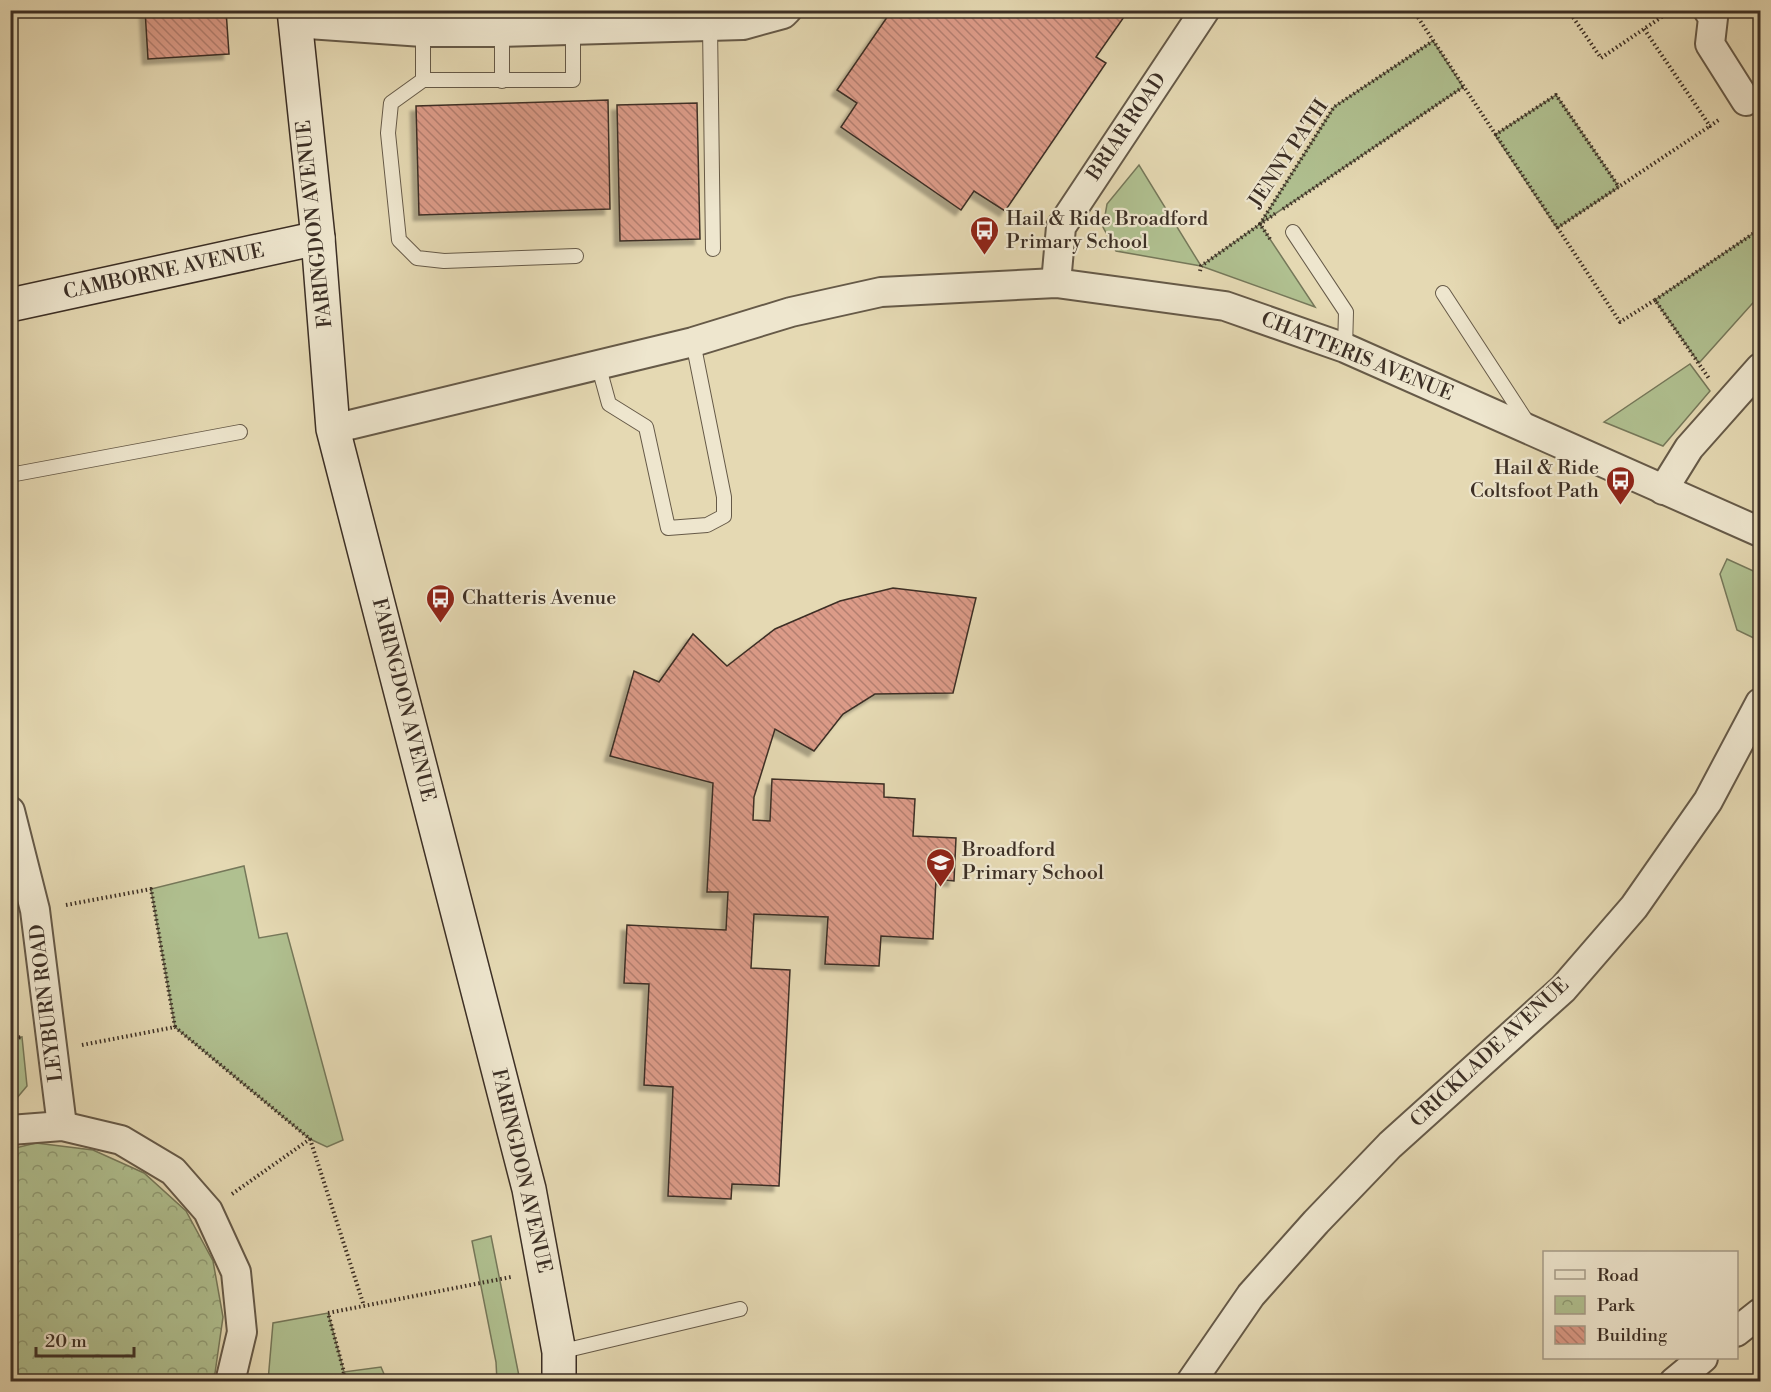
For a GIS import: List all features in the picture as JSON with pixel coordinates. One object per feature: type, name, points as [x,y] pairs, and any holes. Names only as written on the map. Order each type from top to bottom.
[{"type":"street","points":[[294,17],[423,32],[502,32],[554,23],[743,25],[783,14],[786,10]]},
{"type":"street","name":"BRIAR ROAD","points":[[1056,283],[1061,227],[1205,10]]},
{"type":"street","points":[[1708,10],[1713,18],[1710,44],[1746,101]]},
{"type":"street","name":"FARINGDON AVENUE","points":[[294,17],[318,238],[333,429],[529,1189],[559,1366]]},
{"type":"street","name":"CAMBORNE AVENUE","points":[[10,305],[318,238]]},
{"type":"street","name":"CHATTERIS AVENUE","points":[[333,429],[693,342],[791,312],[881,292],[1056,283],[1225,306],[1345,348],[1761,532]]},
{"type":"street","points":[[1663,490],[1689,448],[1761,368]]},
{"type":"street","name":"CRICKLADE AVENUE","points":[[1191,1382],[1251,1295],[1316,1222],[1390,1145],[1563,989],[1634,907],[1708,801],[1761,703]]},
{"type":"street","name":"LEYBURN ROAD","points":[[10,811],[35,910],[62,1126]]},
{"type":"street","points":[[10,1130],[62,1126],[121,1140],[173,1171],[208,1211],[236,1272],[242,1332],[230,1382]]},
{"type":"street","points":[[1738,1331],[1761,1313]]},
{"type":"street","points":[[1674,1382],[1702,1359]]},
{"type":"lane","points":[[554,23],[573,80],[423,80],[391,103],[388,133],[399,240],[417,258],[444,261],[576,256]]},
{"type":"lane","points":[[710,26],[713,249]]},
{"type":"lane","points":[[423,32],[423,80]]},
{"type":"lane","points":[[502,32],[502,81]]},
{"type":"lane","points":[[1293,232],[1346,312],[1345,348]]},
{"type":"lane","points":[[1443,293],[1533,431]]},
{"type":"lane","points":[[598,364],[609,404],[646,427],[668,528],[707,525],[724,516],[724,497],[693,342]]},
{"type":"lane","points":[[10,475],[240,432]]},
{"type":"lane","points":[[559,1366],[740,1310]]},
{"type":"path","points":[[1413,10],[1620,322],[1761,229]]},
{"type":"path","points":[[1417,16],[1425,10]]},
{"type":"path","points":[[1568,10],[1601,58],[1672,10]]},
{"type":"path","points":[[1644,29],[1710,126]]},
{"type":"path","name":"JENNY PATH","points":[[1260,224],[1334,107],[1433,41]]},
{"type":"path","name":"JENNY PATH","points":[[1260,224],[1464,87]]},
{"type":"path","points":[[1496,135],[1556,95],[1619,187]]},
{"type":"path","points":[[1557,228],[1746,101]]},
{"type":"path","points":[[1191,302],[1201,266],[1260,224]]},
{"type":"path","name":"JENNY PATH","points":[[1260,224],[1272,243]]},
{"type":"path","points":[[1655,300],[1727,405]]},
{"type":"path","points":[[35,910],[151,889],[175,1027],[310,1139],[364,1306]]},
{"type":"path","points":[[52,1051],[175,1027]]},
{"type":"path","points":[[208,1211],[310,1139]]},
{"type":"path","points":[[340,1382],[344,1372],[328,1313],[544,1271]]},
{"type":"path","points":[[601,1375],[603,1382]]},
{"type":"green space","points":[[1433,41],[1463,87],[1260,224],[1334,107]]},
{"type":"green space","points":[[1556,95],[1619,187],[1557,228],[1495,135]]},
{"type":"green space","points":[[1139,165],[1201,266],[1116,251],[1103,227],[1107,204]]},
{"type":"green space","points":[[1260,224],[1315,307],[1201,266]]},
{"type":"green space","points":[[1760,229],[1760,295],[1699,363],[1655,300]]},
{"type":"green space","points":[[1690,364],[1710,391],[1663,446],[1604,422]]},
{"type":"green space","points":[[1727,559],[1760,574],[1760,641],[1737,630],[1720,574]]},
{"type":"green space","points":[[244,866],[259,938],[287,933],[343,1140],[327,1147],[310,1139],[175,1027],[151,889]]},
{"type":"green space","points":[[22,1037],[27,1086],[16,1099],[11,1101],[11,1039]]},
{"type":"green space","points":[[36,1143],[93,1150],[144,1173],[186,1211],[213,1261],[223,1317],[215,1373],[210,1381],[11,1381],[11,1149]]},
{"type":"green space","points":[[491,1236],[520,1381],[497,1381],[496,1362],[472,1241]]},
{"type":"green space","points":[[328,1313],[344,1372],[381,1367],[387,1381],[268,1381],[273,1323]]},
{"type":"building","points":[[145,10],[226,10],[229,54],[148,59]]},
{"type":"building","points":[[892,10],[1115,10],[1124,17],[1096,57],[1106,63],[1005,211],[974,191],[961,210],[841,127],[857,103],[837,90]]},
{"type":"building","points":[[608,100],[610,209],[419,215],[416,106]]},
{"type":"building","points":[[697,103],[700,239],[620,241],[617,105]]},
{"type":"building","points":[[893,588],[976,598],[953,693],[875,694],[843,714],[814,751],[775,729],[754,797],[753,820],[770,821],[772,779],[884,784],[884,797],[915,799],[913,836],[956,838],[954,881],[936,879],[933,939],[881,936],[879,966],[825,964],[828,917],[754,914],[751,968],[790,970],[779,1186],[732,1184],[731,1199],[668,1196],[673,1087],[644,1085],[649,984],[624,983],[627,925],[726,930],[728,892],[707,892],[713,783],[610,756],[634,671],[659,682],[693,634],[727,666],[775,629],[840,601]]},
{"type":"place","name":"Hail & Ride Broadford Primary School","points":[[985,256]]},
{"type":"place","name":"Hail & Ride Coltsfoot Path","points":[[1620,506]]},
{"type":"place","name":"Chatteris Avenue","points":[[441,624]]},
{"type":"place","name":"Broadford Primary School","points":[[941,888]]}]
